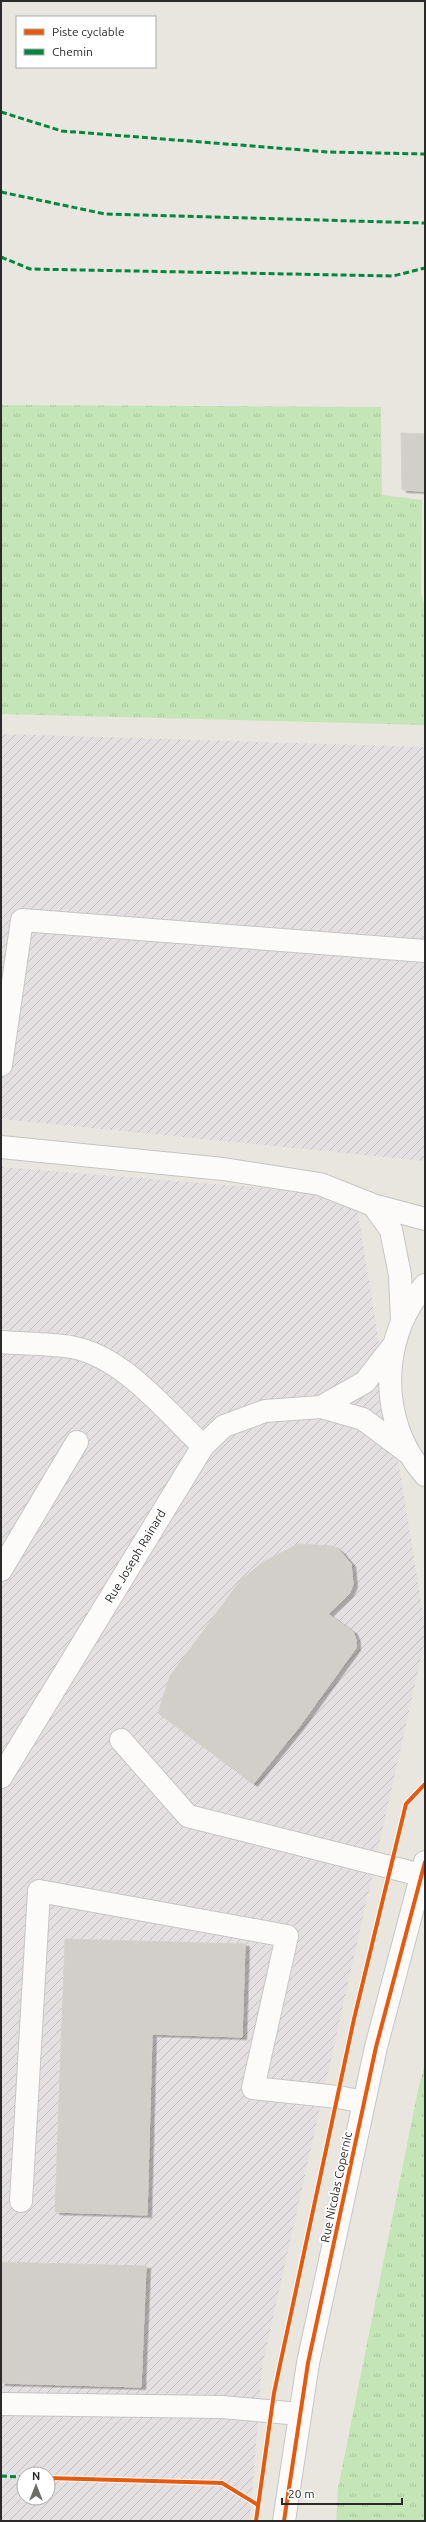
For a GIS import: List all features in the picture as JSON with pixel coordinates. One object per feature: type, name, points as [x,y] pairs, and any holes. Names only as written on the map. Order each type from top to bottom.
[{"type":"street","points":[[1,1065],[22,920],[425,951]]},
{"type":"street","points":[[1,1147],[223,1169],[320,1184],[373,1205],[425,1219]]},
{"type":"street","points":[[373,1205],[391,1230],[400,1275],[402,1321]]},
{"type":"street","points":[[425,1285],[402,1321],[394,1345],[389,1373],[391,1401],[398,1428],[410,1454],[425,1475]]},
{"type":"street","points":[[1,1342],[72,1347],[102,1359],[130,1376],[203,1446]]},
{"type":"street","points":[[320,1407],[365,1382],[394,1345]]},
{"type":"street","points":[[320,1407],[363,1419],[410,1454]]},
{"type":"street","name":"Rue Joseph Rainard","points":[[1,1776],[203,1446],[224,1426],[265,1411],[320,1407]]},
{"type":"street","points":[[1,1570],[77,1442]]},
{"type":"street","points":[[122,1740],[188,1816],[423,1868]]},
{"type":"street","name":"Rue Nicolas Copernic","points":[[284,2521],[308,2363],[376,2047],[423,1868]]},
{"type":"street","points":[[21,2201],[39,1892],[286,1936],[253,2088],[338,2097],[364,2102]]},
{"type":"street","points":[[1,2404],[222,2407],[300,2414]]},
{"type":"shaded area","points":[[1,734],[425,747],[425,1161],[1,1119]]},
{"type":"shaded area","points":[[1,1167],[355,1195],[425,1626],[425,1640],[262,2367],[250,2521],[1,2521]]},
{"type":"green space","points":[[1,405],[381,407],[382,495],[422,500],[421,594],[425,606],[425,725],[1,714]]},
{"type":"green space","points":[[425,2063],[425,2521],[336,2521],[338,2488],[418,2090]]},
{"type":"building","points":[[401,433],[425,434],[425,491],[402,490]]},
{"type":"building","points":[[298,1544],[333,1546],[340,1551],[351,1564],[353,1585],[349,1594],[328,1614],[353,1632],[356,1640],[356,1648],[299,1727],[253,1784],[158,1713],[170,1676],[240,1581],[263,1562]]},
{"type":"building","points":[[65,1939],[245,1944],[242,2037],[152,2034],[147,2215],[55,2212]]},
{"type":"building","points":[[1,2262],[146,2266],[141,2387],[1,2383]]},
{"type":"marked path","points":[[1,112],[62,131],[328,152],[425,154]]},
{"type":"marked path","points":[[1,192],[105,214],[425,223]]},
{"type":"marked path","points":[[1,257],[30,269],[393,276],[425,268]]},
{"type":"marked path","points":[[1,2476],[16,2477]]},
{"type":"cycle path","points":[[256,2521],[274,2393],[354,2019],[406,1804],[425,1784]]},
{"type":"cycle path","points":[[284,2521],[308,2363],[376,2047],[425,1862]]},
{"type":"cycle path","points":[[56,2478],[222,2483],[258,2505]]}]
